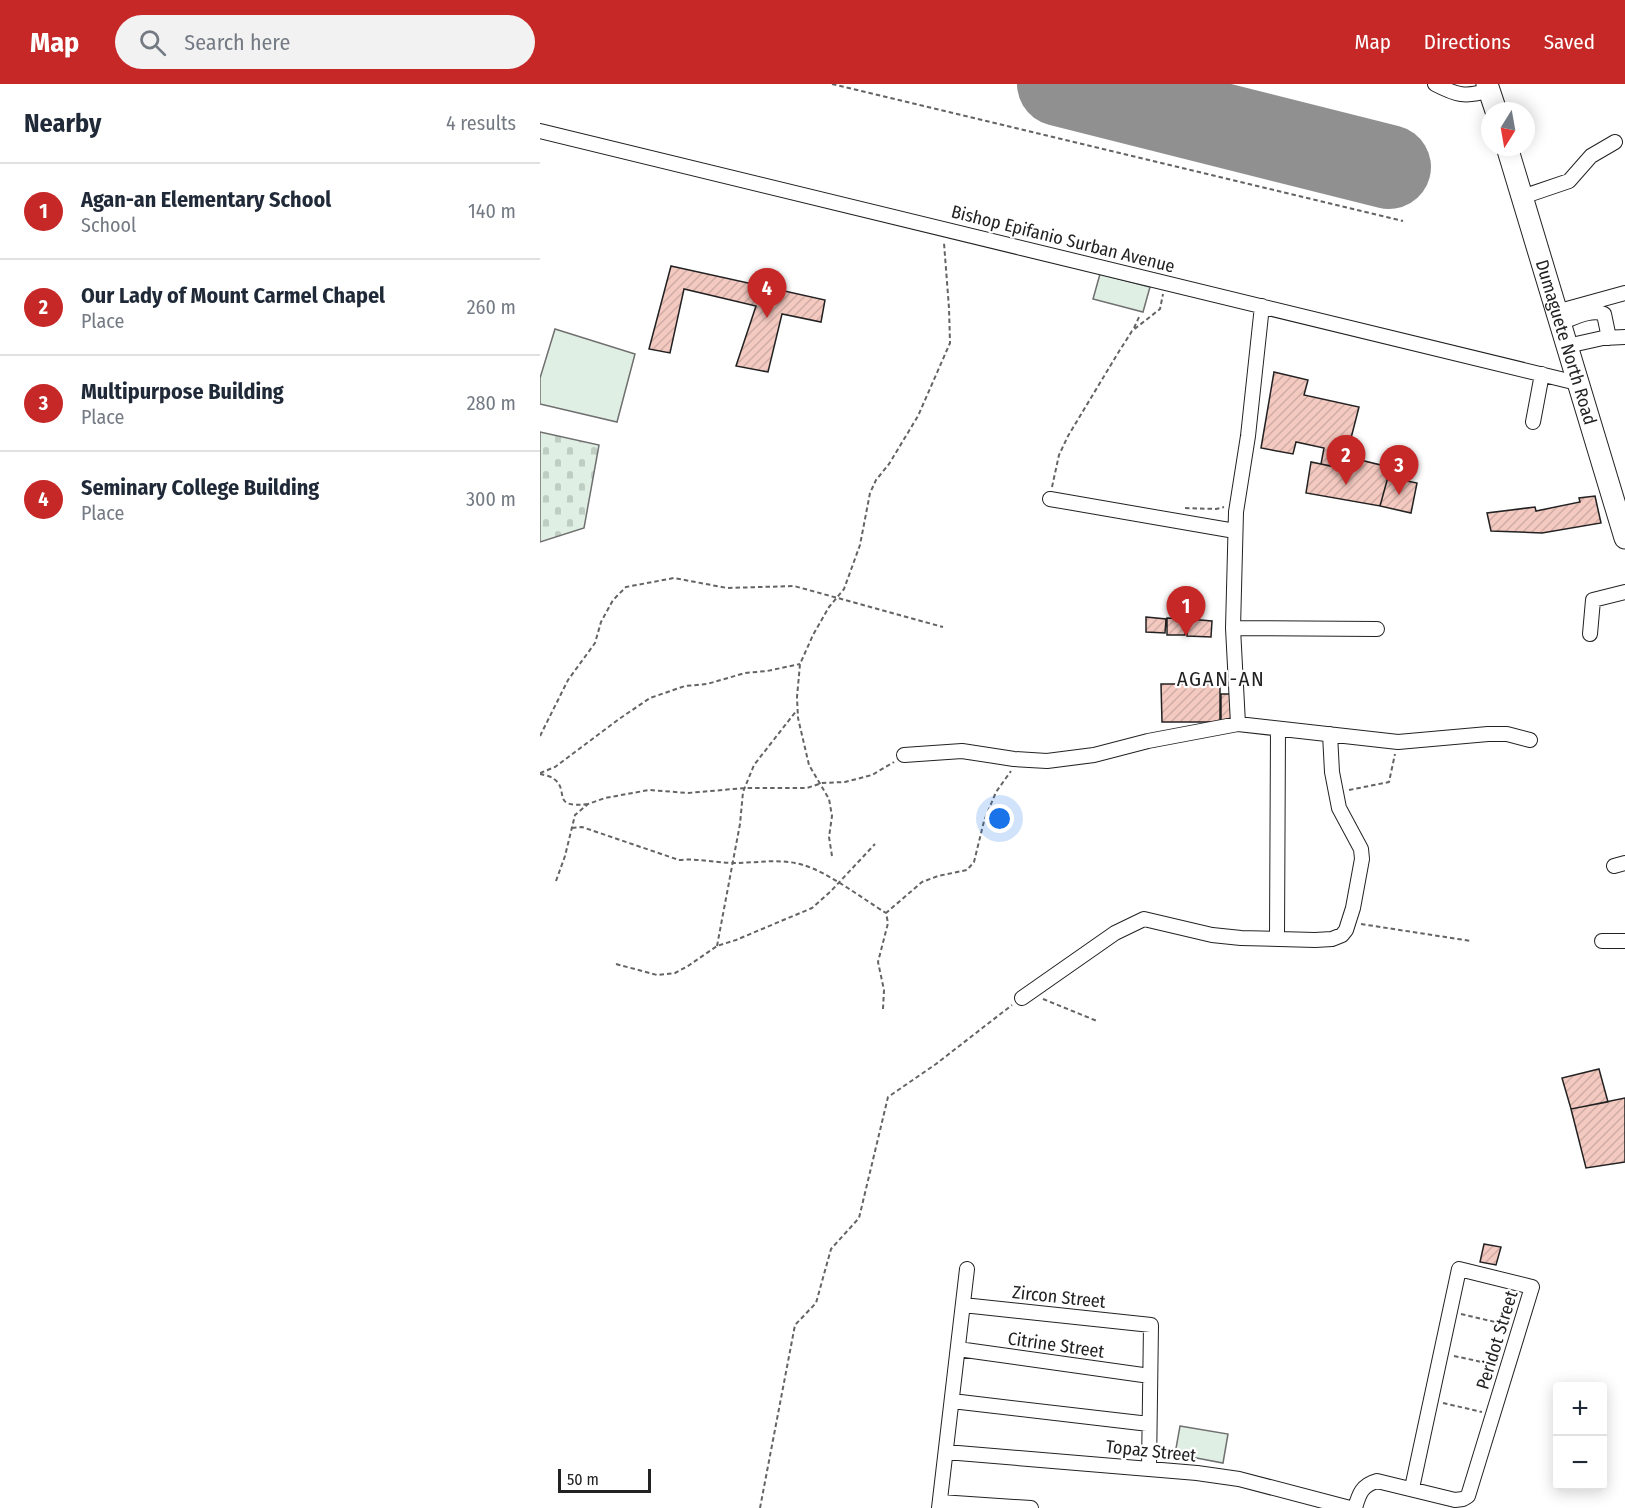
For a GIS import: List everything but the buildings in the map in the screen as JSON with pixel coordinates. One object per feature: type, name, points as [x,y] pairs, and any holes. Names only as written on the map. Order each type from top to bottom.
[{"type":"highway","points":[[1488,87],[1493,102]]},
{"type":"highway","name":"Dumaguete North Road","points":[[1509,156],[1625,538]]},
{"type":"street","points":[[1435,84],[1462,95],[1475,95],[1488,87]]},
{"type":"street","name":"Bishop Epifanio Surban Avenue","points":[[540,131],[1577,383]]},
{"type":"street","points":[[1522,197],[1569,181],[1591,156],[1615,142]]},
{"type":"street","points":[[1558,317],[1625,293]]},
{"type":"street","points":[[1238,724],[1233,628],[1235,531],[1262,306]]},
{"type":"street","points":[[1558,317],[1593,311],[1600,312],[1604,314],[1609,338]]},
{"type":"street","points":[[1567,346],[1625,337]]},
{"type":"street","points":[[1533,422],[1542,374]]},
{"type":"street","points":[[1050,499],[1235,531]]},
{"type":"street","points":[[1590,634],[1593,600],[1625,592]]},
{"type":"street","points":[[1233,628],[1377,629]]},
{"type":"street","points":[[904,755],[962,751],[1047,761],[1094,755],[1148,741],[1238,724],[1398,742],[1488,734],[1507,734],[1530,740]]},
{"type":"street","points":[[1277,938],[1278,729]]},
{"type":"street","points":[[1022,998],[1115,933],[1144,919],[1212,935],[1241,938],[1332,939],[1342,935],[1348,922],[1362,859],[1361,849],[1339,808],[1332,772],[1330,734]]},
{"type":"street","points":[[1602,941],[1625,941]]},
{"type":"street","points":[[967,1269],[939,1505],[1031,1508]]},
{"type":"street","name":"Peridot Street","points":[[1459,1269],[1532,1287],[1519,1328],[1467,1496],[1455,1500],[1412,1488],[1459,1269]]},
{"type":"street","name":"Zircon Street","points":[[963,1305],[1151,1325],[1150,1376]]},
{"type":"street","name":"Citrine Street","points":[[958,1349],[1150,1376]]},
{"type":"street","points":[[1149,1468],[1150,1376]]},
{"type":"street","points":[[952,1401],[1149,1424]]},
{"type":"street","name":"Topaz Street","points":[[946,1452],[1149,1468],[1239,1479],[1350,1508]]},
{"type":"street","points":[[1355,1508],[1362,1489],[1369,1483],[1377,1481],[1412,1488]]},
{"type":"path","points":[[832,84],[1404,221]]},
{"type":"path","points":[[832,856],[829,837],[832,816],[830,799],[809,765],[797,710],[800,664],[813,635],[829,608],[844,589],[860,545],[870,493],[876,480],[889,464],[918,416],[950,343],[950,308],[942,228]]},
{"type":"path","points":[[1132,331],[1160,309],[1166,282]]},
{"type":"path","points":[[1050,499],[1054,469],[1068,436],[1140,315]]},
{"type":"path","points":[[1175,507],[1216,509],[1238,501]]},
{"type":"path","points":[[540,736],[568,680],[595,643],[601,622],[613,600],[626,587],[674,578],[727,588],[794,585],[943,627]]},
{"type":"path","points":[[540,774],[555,766],[650,698],[685,686],[707,684],[745,673],[800,664]]},
{"type":"path","points":[[717,946],[746,788],[754,765],[797,710]]},
{"type":"path","points":[[1336,793],[1389,782],[1398,742]]},
{"type":"path","points":[[540,774],[554,778],[559,784],[561,795],[573,806],[649,790],[688,793],[746,788],[798,789],[822,783],[845,782],[872,775],[904,755]]},
{"type":"path","points":[[886,913],[922,882],[967,870],[974,862],[984,821],[996,792],[1012,770],[1024,759]]},
{"type":"path","points":[[556,881],[575,815],[588,804]]},
{"type":"path","points":[[571,828],[582,827],[679,860],[694,859],[733,863],[773,861],[803,865],[839,884],[886,913],[888,923],[878,962],[884,990],[883,1009]]},
{"type":"path","points":[[616,964],[657,975],[675,973],[717,946],[812,908],[839,884],[875,844]]},
{"type":"path","points":[[1348,922],[1471,941]]},
{"type":"path","points":[[760,1508],[795,1324],[816,1303],[831,1249],[859,1218],[888,1097],[936,1064],[1022,998],[1042,999],[1097,1021]]},
{"type":"path","points":[[1450,1312],[1519,1328]]},
{"type":"path","points":[[1441,1353],[1507,1368]]},
{"type":"path","points":[[1431,1400],[1493,1415]]},
{"type":"green space","points":[[1100,274],[1150,287],[1143,312],[1093,299]]},
{"type":"green space","points":[[555,329],[635,354],[617,422],[540,404],[540,378]]},
{"type":"green space","points":[[540,432],[599,445],[584,528],[540,542]]},
{"type":"green space","points":[[1180,1426],[1228,1434],[1223,1463],[1175,1454]]},
{"type":"taxiway","points":[[1178,84],[1198,119]]},
{"type":"runway","points":[[1059,84],[1389,167]]},
{"type":"place","name":"Seminary College Building","points":[[767,318]]},
{"type":"place","name":"Our Lady of Mount Carmel Chapel","points":[[1346,485]]},
{"type":"place","name":"Multipurpose Building","points":[[1399,495]]},
{"type":"place","name":"Agan-an Elementary School","points":[[1186,636]]},
{"type":"district","name":"AGAN-AN","points":[[1221,679]]}]
